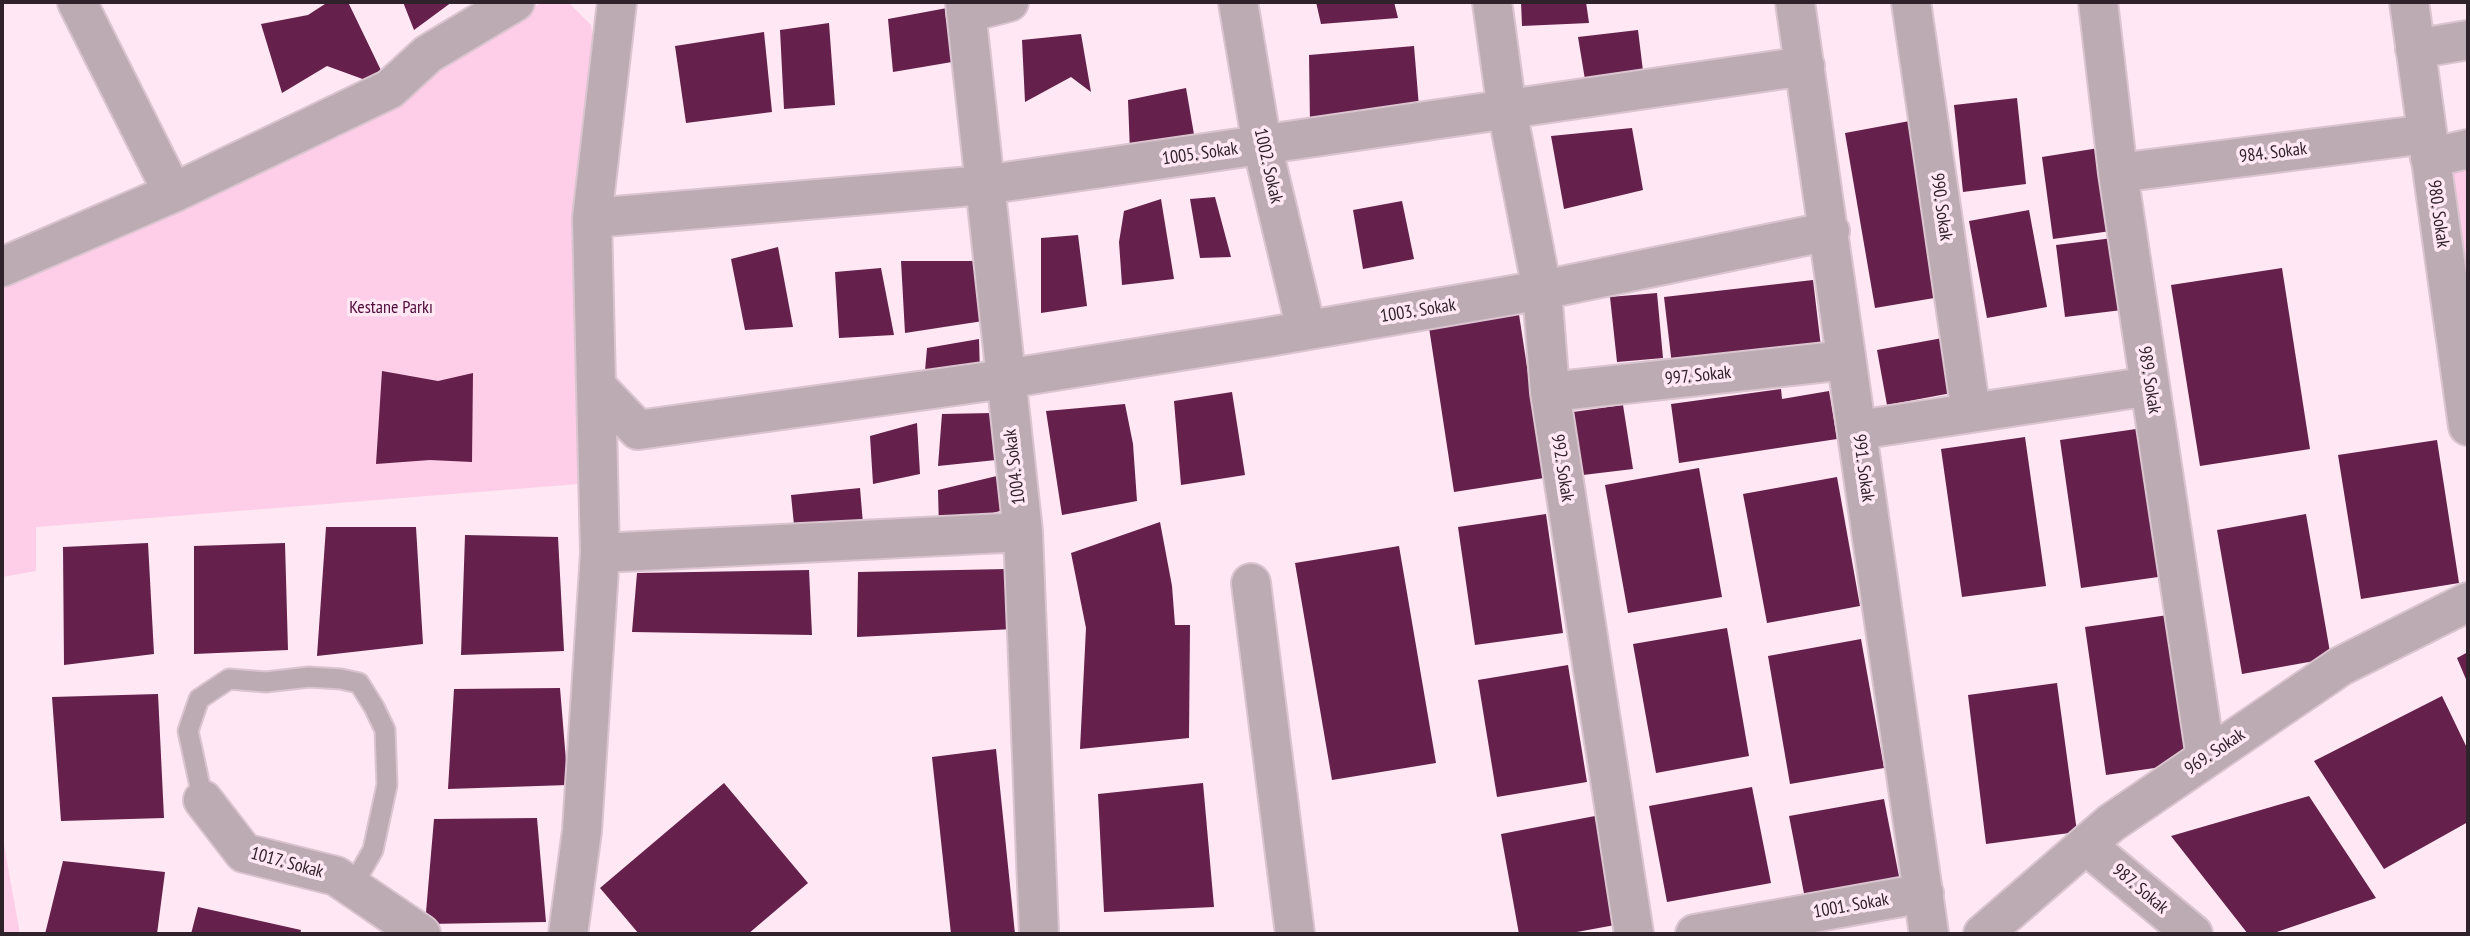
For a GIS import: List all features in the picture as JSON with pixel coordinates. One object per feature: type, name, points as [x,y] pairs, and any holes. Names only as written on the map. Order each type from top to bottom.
[{"type":"street","points":[[77,2],[173,193]]},
{"type":"street","points":[[2,267],[173,193],[390,89],[428,54],[515,2]]},
{"type":"street","points":[[568,934],[582,831],[600,553],[592,218],[617,2]]},
{"type":"street","points":[[965,7],[1009,2]]},
{"type":"street","name":"1002. Sokak","points":[[1238,2],[1262,145],[1306,329]]},
{"type":"street","name":"992. Sokak","points":[[1492,2],[1507,110],[1542,290],[1550,391],[1634,934]]},
{"type":"street","name":"991. Sokak","points":[[1795,2],[1929,934]]},
{"type":"street","name":"990. Sokak","points":[[1911,2],[1971,413]]},
{"type":"street","name":"989. Sokak","points":[[2098,2],[2118,173],[2206,758]]},
{"type":"street","name":"980. Sokak","points":[[2409,2],[2468,426]]},
{"type":"street","name":"1004. Sokak","points":[[965,7],[1023,532],[1039,934]]},
{"type":"street","points":[[2415,49],[2468,40]]},
{"type":"street","name":"1005. Sokak","points":[[592,218],[984,185],[1805,66]]},
{"type":"street","name":"984. Sokak","points":[[2118,173],[2429,146],[2468,149]]},
{"type":"street","name":"1003. Sokak","points":[[596,386],[638,430],[1005,379],[1262,338],[1542,290],[1830,232]]},
{"type":"street","name":"997. Sokak","points":[[1550,391],[1846,360]]},
{"type":"street","points":[[1858,430],[2150,386]]},
{"type":"street","points":[[600,553],[1023,532]]},
{"type":"street","points":[[1251,583],[1295,934]]},
{"type":"street","name":"969. Sokak","points":[[1983,934],[2111,823],[2342,666],[2468,602]]},
{"type":"street","name":"1017. Sokak","points":[[203,800],[244,853],[337,876],[421,934]]},
{"type":"street","name":"987. Sokak","points":[[2086,845],[2193,934]]},
{"type":"street","name":"1001. Sokak","points":[[1695,934],[1924,893]]},
{"type":"lane","points":[[203,800],[188,731],[199,699],[229,679],[266,682],[309,677],[341,679],[359,684],[374,707],[384,730],[387,785],[373,849],[352,887]]},
{"type":"green space","name":"Kestane Parkı","points":[[542,2],[568,2],[591,25],[594,44],[584,175],[578,484],[36,527],[36,571],[2,577],[2,284],[442,64]]},
{"type":"green space","points":[[2468,142],[2468,328],[2423,153]]},
{"type":"green space","points":[[2,834],[20,934],[2,934]]},
{"type":"building","points":[[328,2],[348,2],[390,89],[327,66],[282,93],[261,24],[308,15]]},
{"type":"building","points":[[403,2],[452,2],[414,30]]},
{"type":"building","points":[[1316,2],[1394,2],[1398,18],[1321,24]]},
{"type":"building","points":[[1521,2],[1586,2],[1589,23],[1522,26]]},
{"type":"building","points":[[947,8],[952,62],[893,72],[888,19]]},
{"type":"building","points":[[829,23],[835,105],[784,109],[780,30]]},
{"type":"building","points":[[1638,30],[1643,71],[1588,98],[1578,37]]},
{"type":"building","points":[[764,32],[772,112],[686,123],[675,46]]},
{"type":"building","points":[[1081,34],[1091,92],[1071,77],[1025,102],[1022,40]]},
{"type":"building","points":[[1414,46],[1419,107],[1310,123],[1309,55]]},
{"type":"building","points":[[1186,88],[1196,146],[1130,152],[1128,100]]},
{"type":"building","points":[[2017,98],[2026,184],[1963,192],[1954,105]]},
{"type":"building","points":[[1915,120],[1946,296],[1875,308],[1845,133]]},
{"type":"building","points":[[1632,128],[1643,190],[1564,209],[1551,136]]},
{"type":"building","points":[[2099,148],[2111,231],[2053,239],[2042,157]]},
{"type":"building","points":[[1215,197],[1231,257],[1200,258],[1190,199]]},
{"type":"building","points":[[1161,199],[1174,279],[1122,285],[1119,242],[1124,211]]},
{"type":"building","points":[[1402,201],[1414,259],[1363,269],[1353,210]]},
{"type":"building","points":[[2029,210],[2047,307],[1987,318],[1969,221]]},
{"type":"building","points":[[1078,235],[1087,306],[1041,313],[1041,238]]},
{"type":"building","points":[[2113,238],[2122,310],[2065,317],[2056,245]]},
{"type":"building","points":[[778,247],[793,327],[745,330],[731,259]]},
{"type":"building","points":[[901,261],[975,261],[983,321],[905,333]]},
{"type":"building","points":[[881,268],[894,335],[839,338],[835,272]]},
{"type":"building","points":[[2282,268],[2310,449],[2200,466],[2171,285]]},
{"type":"building","points":[[1813,280],[1821,347],[1672,365],[1664,297]]},
{"type":"building","points":[[1657,293],[1663,358],[1617,362],[1610,297]]},
{"type":"building","points":[[1518,308],[1544,478],[1454,492],[1428,321]]},
{"type":"building","points":[[1948,337],[1957,392],[1887,405],[1877,350]]},
{"type":"building","points":[[979,339],[980,374],[924,382],[927,348]]},
{"type":"building","points":[[382,371],[438,381],[473,373],[472,462],[430,460],[376,464]]},
{"type":"building","points":[[1781,389],[1782,399],[1829,391],[1837,439],[1679,463],[1671,404]]},
{"type":"building","points":[[1232,392],[1245,475],[1181,485],[1174,401]]},
{"type":"building","points":[[1125,404],[1133,444],[1137,501],[1062,515],[1046,411]]},
{"type":"building","points":[[1623,405],[1633,469],[1583,475],[1573,412]]},
{"type":"building","points":[[992,413],[996,460],[938,466],[942,414]]},
{"type":"building","points":[[917,423],[920,474],[873,484],[870,436]]},
{"type":"building","points":[[2143,428],[2165,576],[2081,588],[2060,440]]},
{"type":"building","points":[[2025,437],[2046,586],[1962,597],[1941,449]]},
{"type":"building","points":[[2437,440],[2459,583],[2361,599],[2338,455]]},
{"type":"building","points":[[1699,468],[1722,597],[1628,613],[1605,485]]},
{"type":"building","points":[[1001,475],[1007,509],[939,528],[938,490]]},
{"type":"building","points":[[1837,477],[1860,606],[1767,623],[1743,494]]},
{"type":"building","points":[[860,488],[863,524],[795,535],[791,495]]},
{"type":"building","points":[[1546,514],[1563,633],[1475,645],[1458,527]]},
{"type":"building","points":[[2306,514],[2331,658],[2242,674],[2217,530]]},
{"type":"building","points":[[1160,522],[1172,586],[1175,625],[1190,625],[1189,738],[1080,749],[1086,628],[1071,553]]},
{"type":"building","points":[[326,527],[416,527],[423,644],[317,656]]},
{"type":"building","points":[[465,535],[558,537],[564,651],[461,655]]},
{"type":"building","points":[[148,543],[154,654],[64,665],[63,547]]},
{"type":"building","points":[[285,543],[288,650],[194,654],[194,546]]},
{"type":"building","points":[[1399,546],[1436,763],[1332,780],[1295,563]]},
{"type":"building","points":[[1007,569],[1013,629],[857,637],[858,572]]},
{"type":"building","points":[[809,570],[812,635],[632,632],[637,573]]},
{"type":"building","points":[[2168,615],[2189,763],[2106,775],[2085,627]]},
{"type":"building","points":[[1727,628],[1749,756],[1656,773],[1633,644]]},
{"type":"building","points":[[1861,639],[1884,768],[1790,784],[1768,656]]},
{"type":"building","points":[[2468,652],[2468,684],[2457,658]]},
{"type":"building","points":[[1568,665],[1587,782],[1497,797],[1478,680]]},
{"type":"building","points":[[2057,683],[2077,832],[1986,844],[1968,695]]},
{"type":"building","points":[[560,688],[568,785],[448,789],[454,689]]},
{"type":"building","points":[[158,694],[164,818],[61,821],[52,697]]},
{"type":"building","points":[[2442,696],[2468,750],[2468,822],[2384,869],[2314,761]]},
{"type":"building","points":[[996,749],[1015,934],[951,934],[932,757]]},
{"type":"building","points":[[724,783],[808,883],[748,934],[639,934],[600,888]]},
{"type":"building","points":[[1203,783],[1214,907],[1104,912],[1098,794]]},
{"type":"building","points":[[1752,787],[1771,883],[1667,902],[1649,806]]},
{"type":"building","points":[[2309,796],[2376,898],[2271,934],[2248,934],[2171,836]]},
{"type":"building","points":[[1884,799],[1902,892],[1807,909],[1789,816]]},
{"type":"building","points":[[1595,816],[1615,925],[1566,934],[1519,934],[1501,834]]},
{"type":"building","points":[[537,818],[546,922],[425,924],[434,819]]},
{"type":"building","points":[[63,861],[165,872],[157,934],[45,934]]},
{"type":"building","points":[[198,907],[301,930],[300,934],[191,934]]}]
